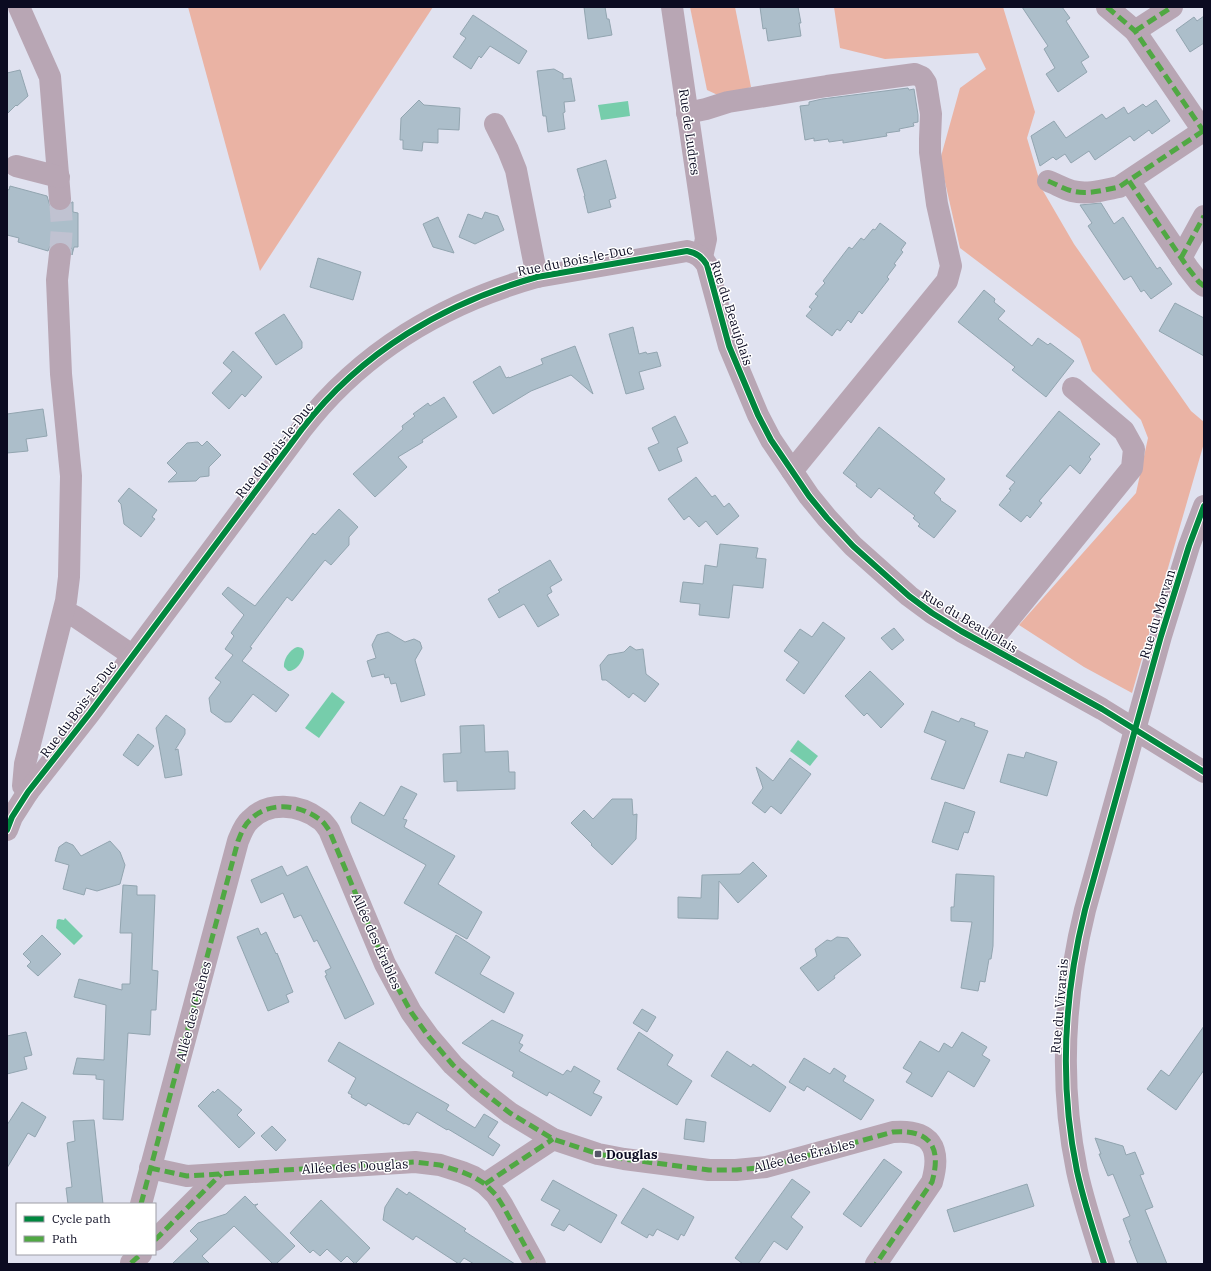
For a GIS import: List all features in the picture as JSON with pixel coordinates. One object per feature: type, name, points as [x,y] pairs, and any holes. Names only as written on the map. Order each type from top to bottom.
[{"type":"street","points":[[18,7],[50,77],[60,199]]},
{"type":"street","name":"Rue de Ludres","points":[[672,7],[706,239],[702,258]]},
{"type":"street","points":[[1048,181],[1071,191],[1082,193],[1105,190],[1119,186],[1129,181],[1203,131],[1135,31],[1107,7]]},
{"type":"street","points":[[1135,31],[1172,7]]},
{"type":"street","points":[[687,112],[743,100],[827,86],[915,74],[922,77],[926,84],[931,114],[930,139],[936,196],[951,266],[947,280],[792,471]]},
{"type":"street","points":[[494,124],[508,150],[516,170],[537,277]]},
{"type":"street","points":[[16,166],[59,177]]},
{"type":"street","points":[[1129,181],[1181,258],[1199,282],[1204,286]]},
{"type":"street","points":[[1181,258],[1204,216]]},
{"type":"street","name":"Rue du Bois-le-Duc","points":[[7,830],[12,817],[28,792],[60,752],[310,419],[352,376],[398,338],[460,304],[513,284],[537,277],[680,251],[692,252],[702,258]]},
{"type":"street","name":"Rue du Bois-le-Duc","points":[[28,792],[23,786],[25,764],[64,611],[69,577],[71,476],[61,374],[57,280],[60,254]]},
{"type":"street","name":"Rue du Beaujolais","points":[[702,258],[710,273],[729,346],[758,415],[772,440],[809,496],[853,546],[909,596],[932,613],[1102,709],[1204,772]]},
{"type":"street","points":[[988,646],[1132,468],[1134,449],[1124,431],[1073,388]]},
{"type":"street","name":"Rue du Morvan","points":[[1135,729],[1161,636],[1189,546],[1204,506]]},
{"type":"street","name":"Rue du Bois-le-Duc","points":[[64,611],[76,617],[132,655]]},
{"type":"street","name":"Rue du Vivarais","points":[[1104,1264],[1079,1178],[1068,1118],[1065,1065],[1068,1012],[1078,939],[1135,729]]},
{"type":"street","name":"Allée des Érables","points":[[250,820],[263,811],[279,806],[289,806],[304,810],[319,819],[329,830],[385,964],[411,1012],[429,1037],[453,1066],[477,1087],[510,1113],[553,1139],[598,1154],[624,1160],[683,1167],[736,1170],[766,1167],[893,1132],[907,1131],[922,1135],[934,1148],[936,1169],[932,1182],[876,1264]]},
{"type":"street","name":"Allée des Chênes","points":[[142,1203],[150,1168],[238,841],[250,820]]},
{"type":"street","points":[[485,1184],[553,1139]]},
{"type":"street","name":"Allée des Douglas","points":[[150,1168],[187,1176],[415,1162],[440,1165],[474,1177],[485,1184],[496,1195],[535,1264]]},
{"type":"street","points":[[156,1239],[221,1174]]},
{"type":"shaded area","points":[[188,7],[433,7],[260,271]]},
{"type":"shaded area","points":[[690,7],[735,7],[751,87],[722,97],[707,90]]},
{"type":"shaded area","points":[[834,7],[1003,7],[1035,112],[1027,138],[1042,189],[1074,244],[1191,411],[1204,422],[1204,443],[1132,693],[1084,667],[1019,625],[1136,493],[1148,438],[1141,420],[1092,371],[1080,339],[960,248],[940,160],[960,88],[986,69],[978,53],[885,59],[840,48]]},
{"type":"shaded area","points":[[628,101],[630,116],[601,120],[598,105]]},
{"type":"shaded area","points":[[298,647],[302,648],[304,651],[303,658],[297,667],[291,671],[288,671],[284,667],[286,657],[290,652]]},
{"type":"shaded area","points":[[332,692],[345,702],[319,738],[305,728]]},
{"type":"shaded area","points":[[798,740],[818,756],[810,766],[790,751]]},
{"type":"shaded area","points":[[65,918],[83,936],[74,945],[56,928],[57,920],[64,920]]},
{"type":"building","points":[[584,7],[605,7],[612,35],[588,39]]},
{"type":"building","points":[[760,7],[798,7],[801,23],[799,23],[801,36],[768,41],[766,28],[763,29]]},
{"type":"building","points":[[1022,7],[1062,7],[1070,18],[1066,21],[1089,57],[1081,62],[1087,72],[1058,92],[1046,74],[1055,68],[1044,49],[1048,46]]},
{"type":"building","points":[[473,15],[527,51],[519,64],[490,46],[481,58],[479,56],[471,69],[453,57],[466,38],[460,34]]},
{"type":"building","points":[[1204,16],[1204,43],[1190,52],[1176,30],[1194,17],[1197,21]]},
{"type":"building","points":[[554,69],[563,74],[563,79],[571,78],[575,101],[564,102],[565,112],[563,113],[565,129],[548,132],[546,116],[543,116],[537,71]]},
{"type":"building","points":[[20,70],[28,96],[7,114],[7,73]]},
{"type":"building","points":[[908,88],[909,90],[914,89],[918,122],[913,123],[914,126],[899,129],[900,131],[886,133],[887,136],[843,143],[843,140],[829,142],[828,139],[814,141],[814,138],[805,140],[800,106],[809,105],[809,102],[822,99]]},
{"type":"building","points":[[419,100],[424,105],[460,108],[459,130],[438,129],[438,143],[423,142],[422,151],[403,149],[403,140],[400,140],[401,118]]},
{"type":"building","points":[[1156,100],[1170,121],[1152,134],[1149,130],[1134,141],[1130,136],[1095,160],[1089,151],[1071,163],[1065,154],[1056,160],[1053,157],[1040,166],[1031,136],[1054,121],[1066,138],[1102,114],[1106,119],[1124,107],[1128,114],[1143,104],[1146,107]]},
{"type":"building","points":[[606,160],[616,198],[609,200],[611,207],[588,213],[585,196],[577,169]]},
{"type":"building","points":[[10,186],[47,196],[50,206],[55,210],[61,211],[67,209],[73,202],[73,212],[78,213],[78,247],[74,247],[72,255],[72,249],[68,244],[62,242],[55,243],[50,246],[48,251],[18,242],[19,238],[7,235],[7,189],[9,190]]},
{"type":"building","points":[[1101,203],[1114,224],[1123,217],[1157,269],[1160,267],[1172,284],[1151,299],[1144,290],[1141,292],[1131,276],[1124,280],[1088,226],[1092,223],[1080,205]]},
{"type":"building","points":[[485,212],[498,216],[504,230],[475,244],[459,237],[468,214],[482,219]]},
{"type":"building","points":[[438,217],[454,253],[433,247],[423,224]]},
{"type":"building","points":[[880,223],[906,243],[901,250],[903,252],[887,277],[889,279],[862,314],[859,311],[851,323],[848,320],[840,331],[837,329],[832,336],[806,316],[812,309],[809,307],[818,296],[815,294],[825,283],[823,281],[849,247],[852,249],[861,238],[864,240]]},
{"type":"building","points":[[318,258],[361,272],[353,300],[310,287]]},
{"type":"building","points":[[984,290],[995,299],[994,302],[1005,311],[998,319],[1032,346],[1038,338],[1048,345],[1050,343],[1074,361],[1046,397],[1012,370],[1015,367],[958,322]]},
{"type":"building","points":[[1175,303],[1204,318],[1204,356],[1159,331]]},
{"type":"building","points":[[284,314],[302,342],[302,348],[276,365],[255,333]]},
{"type":"building","points":[[633,327],[639,354],[646,352],[647,354],[657,352],[661,366],[639,372],[644,389],[626,394],[609,334]]},
{"type":"building","points":[[575,346],[593,394],[571,375],[531,391],[493,414],[473,382],[500,366],[506,378],[509,378],[543,364],[541,359]]},
{"type":"building","points":[[233,351],[262,377],[245,397],[242,394],[229,409],[212,393],[232,371],[223,363]]},
{"type":"building","points":[[444,397],[457,417],[422,440],[423,442],[398,457],[407,467],[375,497],[353,474],[403,429],[402,426],[415,416],[413,414],[428,403],[430,406]]},
{"type":"building","points":[[43,409],[47,436],[26,439],[28,451],[7,453],[7,414]]},
{"type":"building","points":[[1059,411],[1100,444],[1089,457],[1091,459],[1080,474],[1070,465],[1039,501],[1042,503],[1030,518],[1027,515],[1021,522],[999,505],[1011,490],[1009,489],[1015,482],[1006,476]]},
{"type":"building","points":[[675,416],[688,443],[677,448],[682,461],[659,471],[648,448],[659,443],[652,428]]},
{"type":"building","points":[[879,427],[945,479],[934,493],[941,499],[940,500],[956,511],[934,538],[918,526],[920,524],[913,518],[915,516],[879,488],[871,498],[843,473]]},
{"type":"building","points":[[207,441],[221,455],[209,467],[209,476],[200,477],[196,481],[168,482],[177,473],[167,463],[187,443],[198,442],[202,446]]},
{"type":"building","points":[[696,477],[712,497],[715,495],[724,507],[729,503],[739,516],[717,535],[706,521],[699,527],[689,516],[684,520],[668,499]]},
{"type":"building","points":[[129,488],[157,510],[152,517],[155,519],[141,537],[124,524],[121,504],[118,501]]},
{"type":"building","points":[[339,509],[358,527],[349,537],[349,545],[331,565],[325,560],[292,601],[287,597],[250,647],[252,648],[242,661],[289,695],[276,712],[253,694],[231,722],[225,722],[211,712],[209,698],[221,682],[215,678],[233,655],[225,649],[234,636],[231,633],[244,615],[222,594],[228,587],[255,606],[313,533],[315,535]]},
{"type":"building","points":[[720,544],[758,548],[756,558],[766,559],[763,588],[733,585],[729,618],[699,615],[700,604],[680,602],[683,582],[703,584],[705,565],[717,567]]},
{"type":"building","points":[[550,560],[562,580],[550,587],[552,592],[547,595],[559,615],[538,627],[524,604],[499,618],[488,599],[500,592],[498,590]]},
{"type":"building","points":[[823,622],[845,638],[804,694],[786,680],[799,662],[784,651],[800,629],[812,637]]},
{"type":"building","points":[[894,628],[904,640],[892,650],[881,638]]},
{"type":"building","points":[[388,632],[405,642],[414,639],[420,642],[422,648],[415,660],[425,695],[401,702],[396,683],[391,684],[389,677],[385,678],[384,674],[372,677],[367,661],[376,658],[372,645],[377,635]]},
{"type":"building","points":[[630,646],[636,650],[643,649],[646,674],[659,684],[645,702],[633,693],[629,698],[606,680],[602,680],[600,665],[608,655],[624,652]]},
{"type":"building","points":[[870,671],[904,704],[881,728],[867,713],[864,716],[845,696]]},
{"type":"building","points":[[932,711],[959,722],[961,718],[975,723],[974,726],[988,731],[964,789],[931,779],[946,741],[924,732]]},
{"type":"building","points":[[166,715],[185,729],[185,734],[175,750],[178,749],[182,775],[165,778],[156,728]]},
{"type":"building","points":[[484,725],[485,752],[508,751],[509,772],[515,772],[515,789],[457,791],[457,781],[444,782],[443,754],[461,753],[460,726]]},
{"type":"building","points":[[138,734],[154,746],[138,766],[123,755]]},
{"type":"building","points":[[1026,752],[1057,762],[1047,796],[1000,782],[1008,754],[1024,758]]},
{"type":"building","points":[[790,758],[811,774],[781,814],[771,806],[765,813],[752,803],[763,788],[756,767],[773,781]]},
{"type":"building","points":[[401,786],[417,794],[403,819],[407,820],[404,827],[455,856],[438,884],[482,912],[467,939],[404,903],[426,865],[352,823],[351,817],[360,802],[384,816]]},
{"type":"building","points":[[612,799],[632,799],[633,815],[637,814],[636,839],[612,865],[571,823],[584,810],[593,819]]},
{"type":"building","points":[[945,802],[975,812],[968,833],[964,832],[958,850],[932,842]]},
{"type":"building","points":[[110,841],[120,852],[125,865],[120,884],[97,891],[86,888],[84,895],[63,889],[69,865],[55,861],[59,847],[66,842],[73,845],[81,856]]},
{"type":"building","points":[[753,862],[767,876],[738,903],[719,881],[718,919],[678,918],[678,897],[701,898],[702,875],[740,874]]},
{"type":"building","points":[[282,866],[287,876],[307,866],[374,1004],[345,1019],[325,976],[327,975],[325,971],[331,968],[317,940],[314,942],[301,915],[294,918],[283,893],[261,903],[251,880]]},
{"type":"building","points":[[956,874],[994,876],[993,946],[985,982],[980,981],[978,991],[961,988],[972,922],[951,921],[951,907],[954,907]]},
{"type":"building","points":[[123,885],[137,886],[137,895],[155,895],[152,970],[158,971],[156,1010],[151,1010],[150,1035],[128,1033],[123,1120],[103,1119],[104,1080],[96,1079],[96,1075],[73,1074],[77,1058],[104,1060],[106,1005],[74,997],[79,979],[122,990],[122,984],[130,984],[132,933],[120,933]]},
{"type":"building","points":[[258,928],[261,935],[266,932],[276,954],[277,953],[293,992],[286,995],[289,1002],[268,1011],[237,937]]},
{"type":"building","points":[[42,935],[61,954],[38,976],[27,966],[31,962],[23,954]]},
{"type":"building","points":[[456,935],[490,957],[480,974],[514,993],[504,1013],[435,973]]},
{"type":"building","points":[[837,937],[848,938],[861,955],[834,976],[835,978],[818,991],[800,968],[817,956],[815,949],[827,940],[831,941]]},
{"type":"building","points":[[642,1009],[656,1017],[647,1032],[633,1023]]},
{"type":"building","points":[[492,1020],[523,1035],[519,1043],[523,1045],[519,1051],[563,1075],[567,1070],[571,1072],[574,1066],[600,1081],[593,1093],[602,1097],[591,1116],[549,1092],[547,1096],[512,1076],[514,1072],[462,1043]]},
{"type":"building","points":[[1204,1026],[1204,1070],[1176,1110],[1147,1089],[1161,1070],[1169,1076]]},
{"type":"building","points":[[26,1032],[32,1055],[24,1057],[27,1069],[7,1074],[7,1036]]},
{"type":"building","points":[[639,1032],[673,1055],[667,1065],[692,1081],[677,1105],[617,1069]]},
{"type":"building","points":[[962,1032],[987,1047],[982,1055],[990,1060],[974,1087],[948,1071],[932,1097],[906,1082],[912,1073],[903,1068],[920,1041],[939,1052],[944,1043],[952,1048]]},
{"type":"building","points":[[339,1042],[449,1105],[446,1110],[475,1128],[484,1114],[498,1122],[488,1137],[500,1145],[493,1156],[417,1112],[409,1125],[404,1124],[368,1103],[366,1106],[351,1097],[352,1095],[348,1093],[356,1078],[328,1061]]},
{"type":"building","points":[[727,1051],[751,1067],[753,1064],[786,1087],[770,1112],[711,1076]]},
{"type":"building","points":[[804,1058],[830,1074],[834,1068],[846,1076],[843,1081],[874,1100],[861,1120],[807,1086],[804,1091],[789,1082]]},
{"type":"building","points":[[218,1089],[242,1110],[237,1115],[255,1133],[239,1148],[198,1106],[213,1091],[214,1093]]},
{"type":"building","points":[[22,1102],[46,1117],[35,1137],[28,1133],[7,1168],[7,1125]]},
{"type":"building","points":[[686,1119],[706,1122],[704,1142],[684,1139]]},
{"type":"building","points":[[94,1120],[103,1203],[68,1203],[66,1188],[72,1187],[67,1143],[75,1141],[73,1121]]},
{"type":"building","points":[[272,1126],[286,1140],[276,1151],[261,1136]]},
{"type":"building","points":[[1095,1138],[1123,1146],[1126,1155],[1135,1152],[1144,1174],[1140,1175],[1153,1207],[1145,1210],[1167,1264],[1138,1264],[1129,1241],[1131,1240],[1123,1219],[1130,1216],[1113,1174],[1108,1176],[1099,1154],[1101,1154]]},
{"type":"building","points":[[884,1159],[902,1172],[861,1227],[843,1214]]},
{"type":"building","points":[[792,1179],[810,1192],[791,1217],[803,1227],[787,1250],[774,1241],[758,1264],[743,1264],[735,1258]]},
{"type":"building","points":[[553,1180],[617,1215],[601,1243],[569,1224],[564,1231],[551,1225],[560,1210],[541,1200]]},
{"type":"building","points":[[1027,1184],[1034,1206],[954,1232],[947,1210]]},
{"type":"building","points":[[397,1188],[407,1195],[409,1192],[466,1229],[464,1231],[515,1264],[474,1264],[464,1258],[459,1264],[416,1236],[413,1240],[383,1220],[385,1207]]},
{"type":"building","points":[[643,1188],[694,1217],[684,1236],[681,1234],[678,1240],[657,1229],[653,1236],[649,1234],[647,1238],[621,1223]]},
{"type":"building","points":[[245,1196],[254,1205],[258,1204],[255,1206],[257,1209],[295,1246],[276,1264],[273,1264],[234,1226],[202,1256],[210,1264],[172,1264],[198,1239],[190,1231],[198,1223],[226,1214]]},
{"type":"building","points":[[321,1200],[370,1248],[355,1264],[347,1256],[341,1262],[327,1249],[320,1256],[313,1250],[310,1253],[290,1233]]},
{"type":"tunnel","points":[[60,199],[62,226],[60,254]]},
{"type":"marked path","points":[[1107,7],[1135,31],[1204,132]]},
{"type":"marked path","points":[[1135,31],[1172,7]]},
{"type":"marked path","points":[[1048,181],[1066,189],[1078,192],[1096,192],[1119,187],[1203,131]]},
{"type":"marked path","points":[[1129,181],[1188,268],[1204,286]]},
{"type":"marked path","points":[[1181,258],[1204,216]]},
{"type":"marked path","points":[[141,1203],[238,841],[246,824],[257,814],[274,807],[284,807],[302,810],[311,814],[322,821],[329,830],[385,964],[411,1012],[429,1037],[453,1065],[477,1087],[510,1113],[553,1139],[598,1154],[624,1159],[709,1170],[736,1170],[766,1167],[893,1132],[906,1132],[924,1137],[934,1150],[935,1170],[932,1182],[876,1264]]},
{"type":"marked path","points":[[485,1184],[553,1139]]},
{"type":"marked path","points":[[150,1168],[187,1176],[415,1162],[440,1165],[474,1177],[485,1184],[496,1195],[535,1264]]},
{"type":"marked path","points":[[156,1239],[221,1174]]},
{"type":"marked path","points":[[131,1263],[140,1255]]},
{"type":"cycle path","points":[[7,830],[12,817],[28,792],[90,713],[302,429],[325,401],[351,376],[378,354],[437,316],[469,301],[503,288],[537,277],[687,251],[699,256],[707,265],[729,346],[758,415],[771,440],[809,496],[853,546],[909,596],[932,613],[961,631],[1102,709],[1204,772]]},
{"type":"cycle path","points":[[1104,1264],[1086,1206],[1077,1171],[1071,1138],[1066,1073],[1066,1040],[1072,974],[1085,910],[1161,636],[1189,546],[1204,506]]},
{"type":"place","name":"Douglas","points":[[598,1154]]}]
